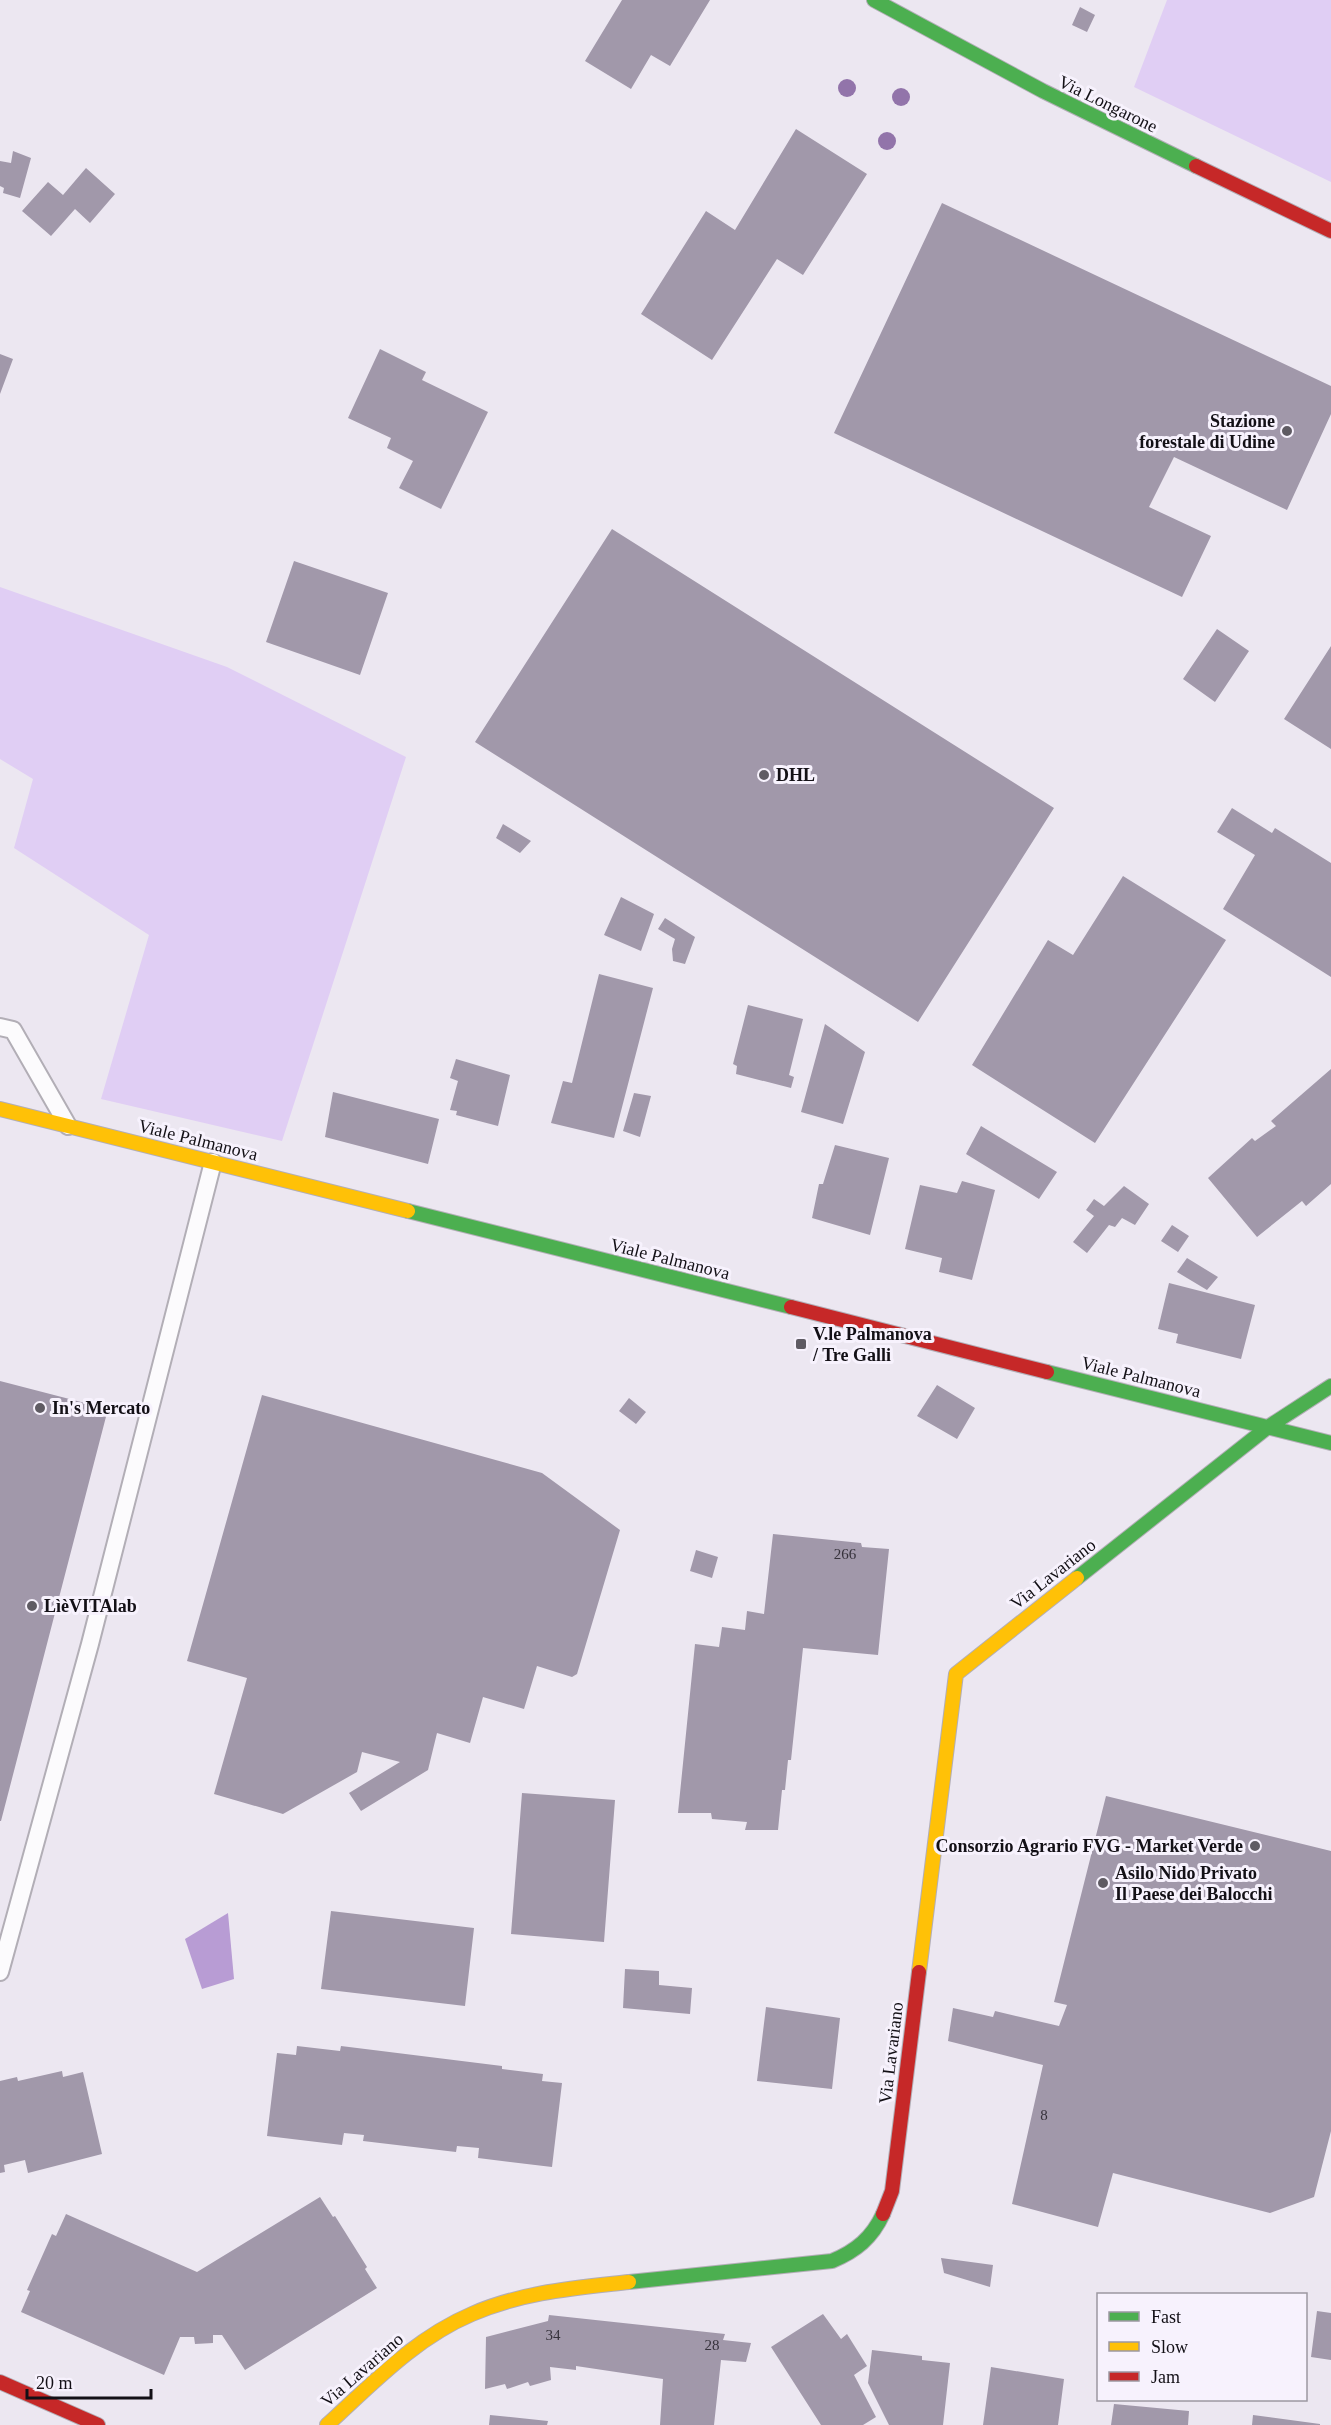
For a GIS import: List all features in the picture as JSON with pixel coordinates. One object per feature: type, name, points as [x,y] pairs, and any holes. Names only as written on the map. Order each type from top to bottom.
[{"type":"street","name":"Via Longarone","points":[[874,0],[1060,102],[1331,231]]},
{"type":"street","name":"Viale Palmanova","points":[[0,1109],[1331,1443]]},
{"type":"street","name":"Via Lavariano","points":[[327,2425],[381,2373],[424,2340],[470,2314],[516,2298],[562,2290],[832,2261],[853,2253],[870,2237],[883,2217],[892,2191],[956,1674],[1269,1427],[1331,1386]]},
{"type":"street","points":[[0,2382],[98,2425]]},
{"type":"lane","points":[[0,1027],[14,1030],[69,1126]]},
{"type":"lane","points":[[0,1972],[90,1644],[213,1162]]},
{"type":"shaded area","points":[[1167,0],[1331,0],[1331,182],[1134,87]]},
{"type":"shaded area","points":[[0,587],[227,667],[406,757],[282,1141],[101,1099],[149,935],[14,848],[33,779],[0,759]]},
{"type":"shaded area","points":[[228,1913],[234,1979],[202,1989],[185,1939]]},
{"type":"building","points":[[622,0],[710,0],[670,66],[651,55],[631,89],[585,61]]},
{"type":"building","points":[[1080,7],[1095,15],[1087,32],[1072,25]]},
{"type":"building","points":[[796,129],[867,174],[803,275],[777,259],[712,360],[641,314],[706,211],[735,230]]},
{"type":"building","points":[[13,151],[31,158],[20,198],[3,193],[4,188],[0,186],[0,161],[11,163]]},
{"type":"building","points":[[86,168],[115,194],[90,223],[75,209],[51,236],[22,211],[48,182],[63,195]]},
{"type":"building","points":[[942,203],[1331,386],[1331,414],[1287,510],[1174,457],[1149,507],[1211,536],[1182,597],[834,433]]},
{"type":"building","points":[[380,349],[426,372],[422,380],[488,412],[441,509],[399,488],[413,461],[387,448],[391,438],[348,418]]},
{"type":"building","points":[[0,354],[13,359],[0,394]]},
{"type":"building","name":"DHL","points":[[612,529],[1054,808],[918,1022],[475,742]]},
{"type":"building","points":[[294,561],[388,593],[360,675],[266,642]]},
{"type":"building","points":[[1217,629],[1249,651],[1215,702],[1183,679]]},
{"type":"building","points":[[1331,646],[1331,749],[1284,719]]},
{"type":"building","points":[[1232,808],[1272,833],[1275,828],[1331,863],[1331,977],[1223,909],[1255,855],[1217,832]]},
{"type":"building","points":[[503,824],[531,841],[520,853],[496,838]]},
{"type":"building","points":[[1123,876],[1226,940],[1095,1143],[972,1065],[1048,940],[1073,955]]},
{"type":"building","points":[[621,897],[654,914],[641,951],[604,935]]},
{"type":"building","points":[[665,918],[695,937],[685,964],[673,961],[672,949],[675,939],[658,929]]},
{"type":"building","points":[[599,974],[653,988],[614,1138],[551,1123],[563,1081],[572,1083]]},
{"type":"building","points":[[748,1005],[803,1019],[789,1075],[794,1077],[791,1088],[736,1074],[737,1066],[733,1064]]},
{"type":"building","points":[[825,1024],[865,1052],[843,1124],[801,1112]]},
{"type":"building","points":[[456,1059],[510,1075],[498,1126],[456,1115],[457,1111],[450,1110],[458,1081],[450,1078]]},
{"type":"building","points":[[1331,1069],[1331,1184],[1306,1206],[1302,1201],[1257,1237],[1208,1178],[1252,1138],[1255,1141],[1276,1126],[1271,1121]]},
{"type":"building","points":[[333,1092],[439,1119],[428,1164],[325,1137]]},
{"type":"building","points":[[634,1093],[651,1096],[640,1137],[623,1131]]},
{"type":"building","points":[[981,1126],[1057,1172],[1039,1199],[966,1154]]},
{"type":"building","points":[[835,1145],[889,1158],[870,1235],[812,1218],[819,1184],[823,1184]]},
{"type":"building","points":[[962,1181],[995,1190],[972,1280],[939,1272],[942,1258],[905,1249],[920,1185],[957,1193]]},
{"type":"building","points":[[1124,1186],[1149,1204],[1135,1225],[1122,1218],[1115,1227],[1109,1225],[1087,1253],[1073,1242],[1094,1216],[1086,1210],[1094,1199],[1104,1206]]},
{"type":"building","points":[[1172,1225],[1189,1236],[1178,1252],[1161,1241]]},
{"type":"building","points":[[1187,1258],[1218,1277],[1207,1290],[1177,1272]]},
{"type":"building","points":[[1169,1283],[1255,1305],[1241,1359],[1176,1343],[1178,1334],[1158,1329]]},
{"type":"building","points":[[0,1381],[108,1409],[1,1821],[0,1821]]},
{"type":"building","points":[[937,1385],[975,1408],[957,1439],[917,1416]]},
{"type":"building","points":[[262,1395],[542,1473],[620,1530],[577,1674],[572,1677],[537,1666],[524,1709],[483,1697],[470,1743],[437,1733],[428,1770],[361,1811],[349,1793],[400,1762],[362,1752],[357,1772],[283,1814],[214,1794],[247,1678],[187,1661]]},
{"type":"building","points":[[629,1398],[646,1412],[636,1424],[619,1411]]},
{"type":"building","points":[[773,1534],[861,1543],[862,1547],[889,1549],[878,1655],[803,1648],[791,1760],[788,1760],[785,1790],[782,1790],[778,1830],[745,1830],[747,1822],[712,1819],[711,1813],[678,1813],[695,1644],[719,1647],[722,1627],[745,1630],[747,1611],[764,1614]]},
{"type":"building","points":[[696,1550],[718,1557],[712,1578],[690,1571]]},
{"type":"building","points":[[522,1793],[615,1800],[604,1942],[511,1934]]},
{"type":"building","points":[[1106,1796],[1331,1851],[1331,2131],[1314,2197],[1270,2213],[1113,2173],[1098,2227],[1012,2204],[1043,2065],[948,2041],[953,2008],[993,2017],[995,2011],[1059,2026],[1067,2005],[1054,2002]]},
{"type":"building","points":[[331,1911],[474,1928],[465,2006],[321,1989]]},
{"type":"building","points":[[625,1969],[659,1971],[659,1985],[692,1988],[690,2014],[623,2008]]},
{"type":"building","points":[[766,2007],[840,2018],[832,2089],[757,2081]]},
{"type":"building","points":[[297,2046],[340,2051],[341,2046],[502,2066],[502,2069],[543,2074],[542,2081],[562,2083],[552,2167],[478,2158],[479,2148],[457,2146],[456,2152],[363,2141],[364,2135],[344,2133],[342,2145],[267,2136],[277,2053],[296,2055]]},
{"type":"building","points":[[62,2071],[63,2077],[83,2072],[102,2154],[28,2173],[25,2160],[4,2165],[5,2172],[0,2173],[0,2081],[17,2077],[18,2081]]},
{"type":"building","points":[[320,2197],[333,2217],[335,2216],[367,2267],[365,2269],[377,2288],[245,2370],[222,2335],[213,2335],[213,2343],[195,2344],[194,2337],[180,2337],[164,2375],[21,2312],[30,2291],[27,2290],[52,2234],[56,2236],[66,2214],[197,2272]]},
{"type":"building","points":[[941,2258],[993,2265],[990,2287],[944,2273]]},
{"type":"building","points":[[1317,2311],[1331,2313],[1331,2360],[1311,2357]]},
{"type":"building","points":[[823,2314],[841,2339],[847,2334],[867,2366],[854,2375],[876,2417],[863,2425],[821,2425],[771,2347]]},
{"type":"building","points":[[549,2315],[725,2334],[723,2340],[751,2343],[746,2362],[721,2360],[714,2425],[660,2425],[663,2379],[576,2366],[576,2370],[550,2367],[551,2380],[530,2386],[528,2382],[507,2389],[505,2384],[485,2389],[486,2337],[548,2321]]},
{"type":"building","points":[[872,2350],[922,2356],[922,2360],[950,2363],[943,2425],[889,2425],[868,2383]]},
{"type":"building","points":[[991,2367],[1064,2379],[1058,2425],[983,2425]]},
{"type":"building","points":[[1114,2404],[1189,2411],[1188,2425],[1111,2425]]},
{"type":"building","points":[[490,2415],[548,2421],[547,2425],[489,2425]]},
{"type":"building","points":[[1253,2415],[1320,2424],[1320,2425],[1252,2425]]},
{"type":"traffic: fast","points":[[874,0],[1043,91],[1196,166]]},
{"type":"traffic: fast","points":[[408,1211],[791,1307]]},
{"type":"traffic: fast","points":[[1047,1372],[1331,1443]]},
{"type":"traffic: fast","points":[[1077,1578],[1268,1427],[1331,1386]]},
{"type":"traffic: fast","points":[[629,2282],[832,2261],[849,2253],[862,2243],[874,2230],[883,2214]]},
{"type":"traffic: slow","points":[[0,1109],[408,1211]]},
{"type":"traffic: slow","points":[[919,1972],[956,1674],[1077,1578]]},
{"type":"traffic: slow","points":[[327,2425],[413,2349],[451,2324],[472,2314],[530,2296],[629,2282]]},
{"type":"traffic: jam","points":[[1196,166],[1331,231]]},
{"type":"traffic: jam","points":[[791,1307],[1047,1372]]},
{"type":"traffic: jam","points":[[883,2214],[892,2191],[919,1972]]},
{"type":"traffic: jam","points":[[0,2382],[98,2425]]},
{"type":"place","name":"Stazione forestale di Udine","points":[[1287,431]]},
{"type":"place","name":"DHL","points":[[764,775]]},
{"type":"place","name":"V.le Palmanova / Tre Galli","points":[[801,1344]]},
{"type":"place","name":"In's Mercato","points":[[40,1408]]},
{"type":"place","name":"LìèVITAlab","points":[[32,1606]]},
{"type":"place","name":"Consorzio Agrario FVG - Market Verde","points":[[1255,1846]]},
{"type":"place","name":"Asilo Nido Privato Il Paese dei Balocchi","points":[[1103,1883]]}]
